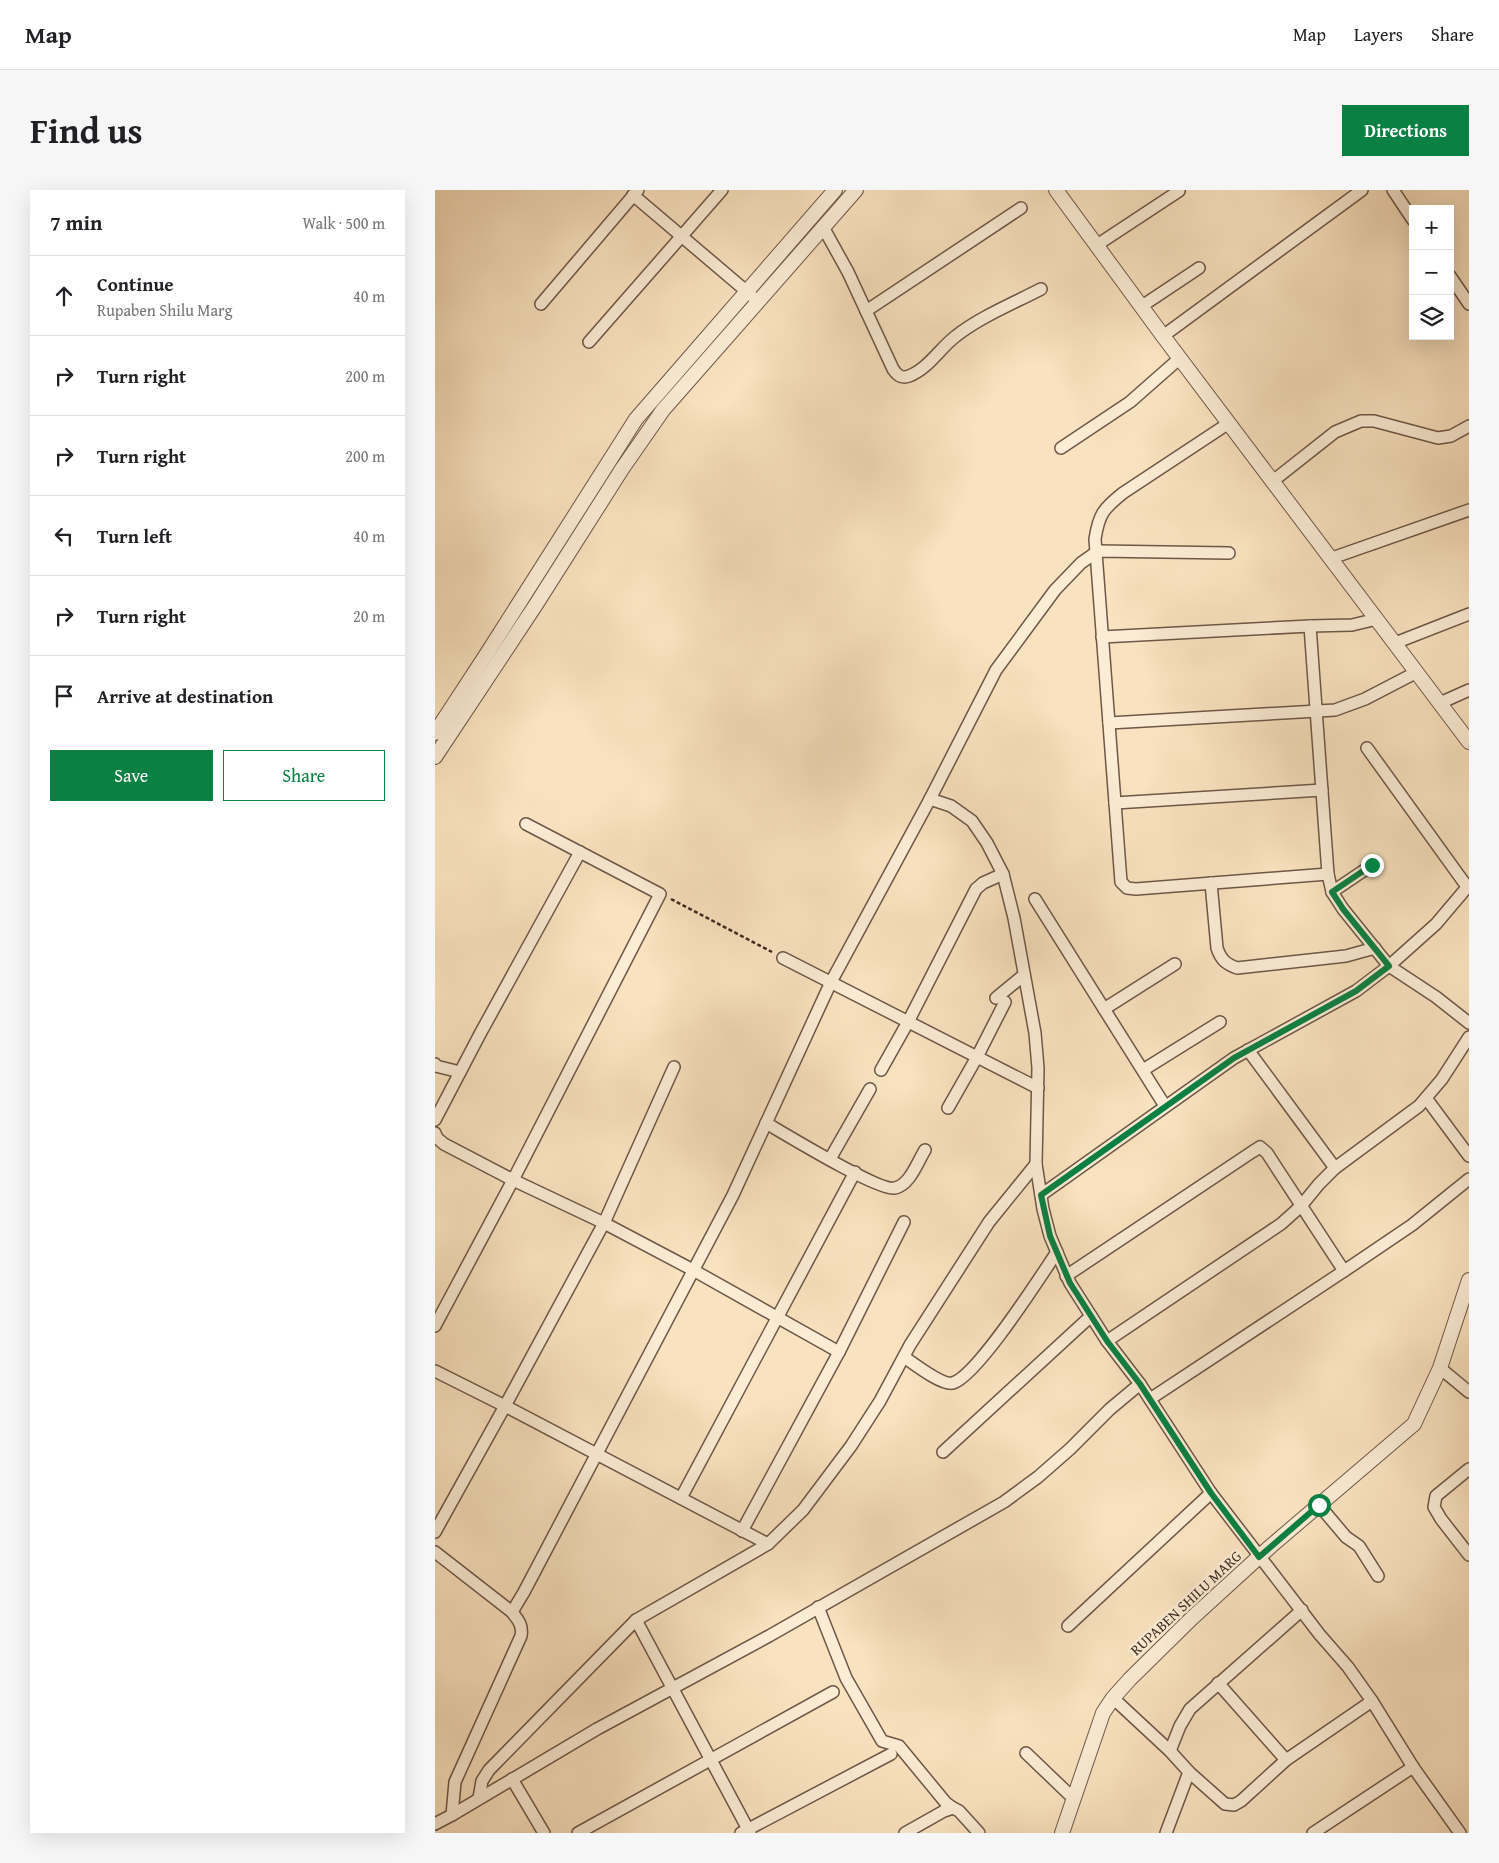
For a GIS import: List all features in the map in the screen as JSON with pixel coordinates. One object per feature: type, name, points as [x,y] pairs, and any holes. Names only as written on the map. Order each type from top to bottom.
[{"type":"street","points":[[589,342],[722,190]]},
{"type":"street","points":[[435,733],[499,636],[636,419],[835,190]]},
{"type":"street","points":[[435,757],[535,606],[640,440],[663,410],[856,190]]},
{"type":"street","points":[[1056,190],[1163,336],[1469,742]]},
{"type":"street","points":[[1163,336],[1361,190]]},
{"type":"street","points":[[1393,190],[1409,214]]},
{"type":"street","points":[[1097,245],[1179,191]]},
{"type":"street","points":[[541,304],[635,192],[682,237],[759,302]]},
{"type":"street","points":[[866,311],[1021,208]]},
{"type":"street","points":[[823,227],[845,265],[893,369],[897,375],[903,377],[910,376],[928,363],[955,336],[971,325],[1041,289]]},
{"type":"street","points":[[1142,306],[1199,268]]},
{"type":"street","points":[[1454,282],[1469,304]]},
{"type":"street","points":[[1061,448],[1130,402],[1180,358]]},
{"type":"street","points":[[1273,481],[1335,432],[1361,421],[1374,421],[1438,438],[1451,436],[1469,426]]},
{"type":"street","points":[[1229,423],[1123,493],[1107,506],[1098,520],[1095,539],[1119,874],[1121,882],[1127,888],[1136,889],[1328,874]]},
{"type":"street","points":[[1331,558],[1469,510]]},
{"type":"street","points":[[512,1612],[733,1195],[831,982],[930,799],[996,670],[1055,590],[1081,563],[1098,551],[1229,553]]},
{"type":"street","points":[[1395,643],[1469,614]]},
{"type":"street","points":[[1102,637],[1352,625],[1377,619]]},
{"type":"street","points":[[1311,626],[1328,874],[1332,892],[1343,909],[1389,966],[1436,997],[1469,1023]]},
{"type":"street","points":[[1109,723],[1335,710],[1351,705],[1417,672]]},
{"type":"street","points":[[1440,703],[1469,690]]},
{"type":"street","points":[[1041,1195],[1234,1058],[1356,991],[1389,966],[1437,924],[1468,887],[1367,748]]},
{"type":"street","points":[[1115,803],[1322,790]]},
{"type":"street","points":[[930,799],[951,806],[972,821],[987,843],[1003,874],[1014,918],[1035,1033],[1038,1068],[1036,1164],[1050,1236],[1066,1276],[1107,1341],[1140,1384],[1211,1493],[1320,1635],[1348,1667],[1457,1832]]},
{"type":"street","points":[[435,1326],[513,1180],[660,894],[526,824]]},
{"type":"street","points":[[435,1120],[580,852]]},
{"type":"street","points":[[1332,892],[1372,865]]},
{"type":"street","points":[[881,1070],[908,1022],[976,889],[983,883],[1003,874]]},
{"type":"street","points":[[1211,883],[1217,948],[1220,957],[1226,964],[1237,968],[1346,956],[1375,948]]},
{"type":"street","points":[[1035,899],[1165,1106]]},
{"type":"street","points":[[783,958],[1038,1088]]},
{"type":"street","points":[[1104,1009],[1175,964]]},
{"type":"street","points":[[948,1108],[977,1057],[1000,1000],[1024,975]]},
{"type":"street","points":[[1143,1070],[1220,1022]]},
{"type":"street","points":[[1107,1341],[1281,1224],[1301,1206],[1335,1168],[1419,1106],[1441,1079],[1469,1037]]},
{"type":"street","points":[[1249,1050],[1335,1168]]},
{"type":"street","points":[[435,1064],[436,1066],[460,1072]]},
{"type":"street","points":[[435,1532],[604,1223],[674,1067]]},
{"type":"street","points":[[830,1159],[870,1089]]},
{"type":"street","points":[[1426,1098],[1469,1156]]},
{"type":"street","points":[[766,1123],[855,1172],[884,1187],[893,1189],[901,1186],[908,1179],[925,1150]]},
{"type":"street","points":[[435,1133],[437,1138],[444,1144],[513,1180],[604,1223],[693,1270],[839,1352]]},
{"type":"street","points":[[1066,1276],[1260,1147],[1267,1153],[1344,1271]]},
{"type":"street","points":[[479,1798],[482,1781],[489,1770],[636,1620],[768,1544],[803,1510],[851,1446],[880,1401],[903,1357],[989,1222],[1036,1164]]},
{"type":"street","points":[[681,1498],[855,1172]]},
{"type":"street","points":[[1150,1399],[1412,1225],[1469,1179]]},
{"type":"street","points":[[742,1530],[839,1352],[904,1222]]},
{"type":"street","points":[[903,1357],[944,1383],[952,1383],[962,1377],[989,1350],[1057,1252]]},
{"type":"street","name":"RUPABEN SHILU MARG","points":[[1062,1833],[1103,1713],[1113,1698],[1159,1649],[1259,1557],[1414,1424],[1440,1368],[1469,1280]]},
{"type":"street","points":[[943,1452],[1091,1316]]},
{"type":"street","points":[[1440,1368],[1469,1392]]},
{"type":"street","points":[[435,1371],[768,1544]]},
{"type":"street","points":[[435,1824],[597,1729],[673,1689],[1004,1502],[1039,1477],[1110,1409],[1140,1384]]},
{"type":"street","points":[[1469,1469],[1436,1496],[1434,1507],[1441,1520],[1469,1555]]},
{"type":"street","points":[[1069,1626],[1211,1493]]},
{"type":"street","points":[[1319,1505],[1346,1537],[1359,1546],[1378,1576]]},
{"type":"street","points":[[435,1552],[512,1612],[520,1622],[522,1630],[521,1636],[455,1782],[452,1815]]},
{"type":"street","points":[[818,1608],[846,1678],[883,1741],[899,1746],[945,1803],[959,1811],[978,1833]]},
{"type":"street","points":[[1170,1751],[1180,1726],[1190,1709],[1302,1610]]},
{"type":"street","points":[[636,1620],[711,1760],[747,1832],[891,1754]]},
{"type":"street","points":[[1218,1683],[1286,1760]]},
{"type":"street","points":[[578,1833],[833,1692]]},
{"type":"street","points":[[1113,1698],[1170,1751],[1189,1772],[1225,1804],[1234,1805],[1241,1801],[1286,1760],[1372,1701]]},
{"type":"street","points":[[1026,1753],[1073,1799]]},
{"type":"street","points":[[1313,1833],[1413,1767]]},
{"type":"street","points":[[1166,1833],[1189,1772]]},
{"type":"street","points":[[512,1779],[544,1833]]},
{"type":"street","points":[[905,1833],[943,1811],[953,1808]]},
{"type":"path","points":[[660,894],[783,958]]},
{"type":"route","points":[[1319,1505],[1259,1557],[1211,1493],[1140,1384],[1107,1341],[1070,1283],[1050,1236],[1041,1195],[1234,1058],[1356,991],[1389,966],[1343,909],[1332,892],[1372,865]]}]
